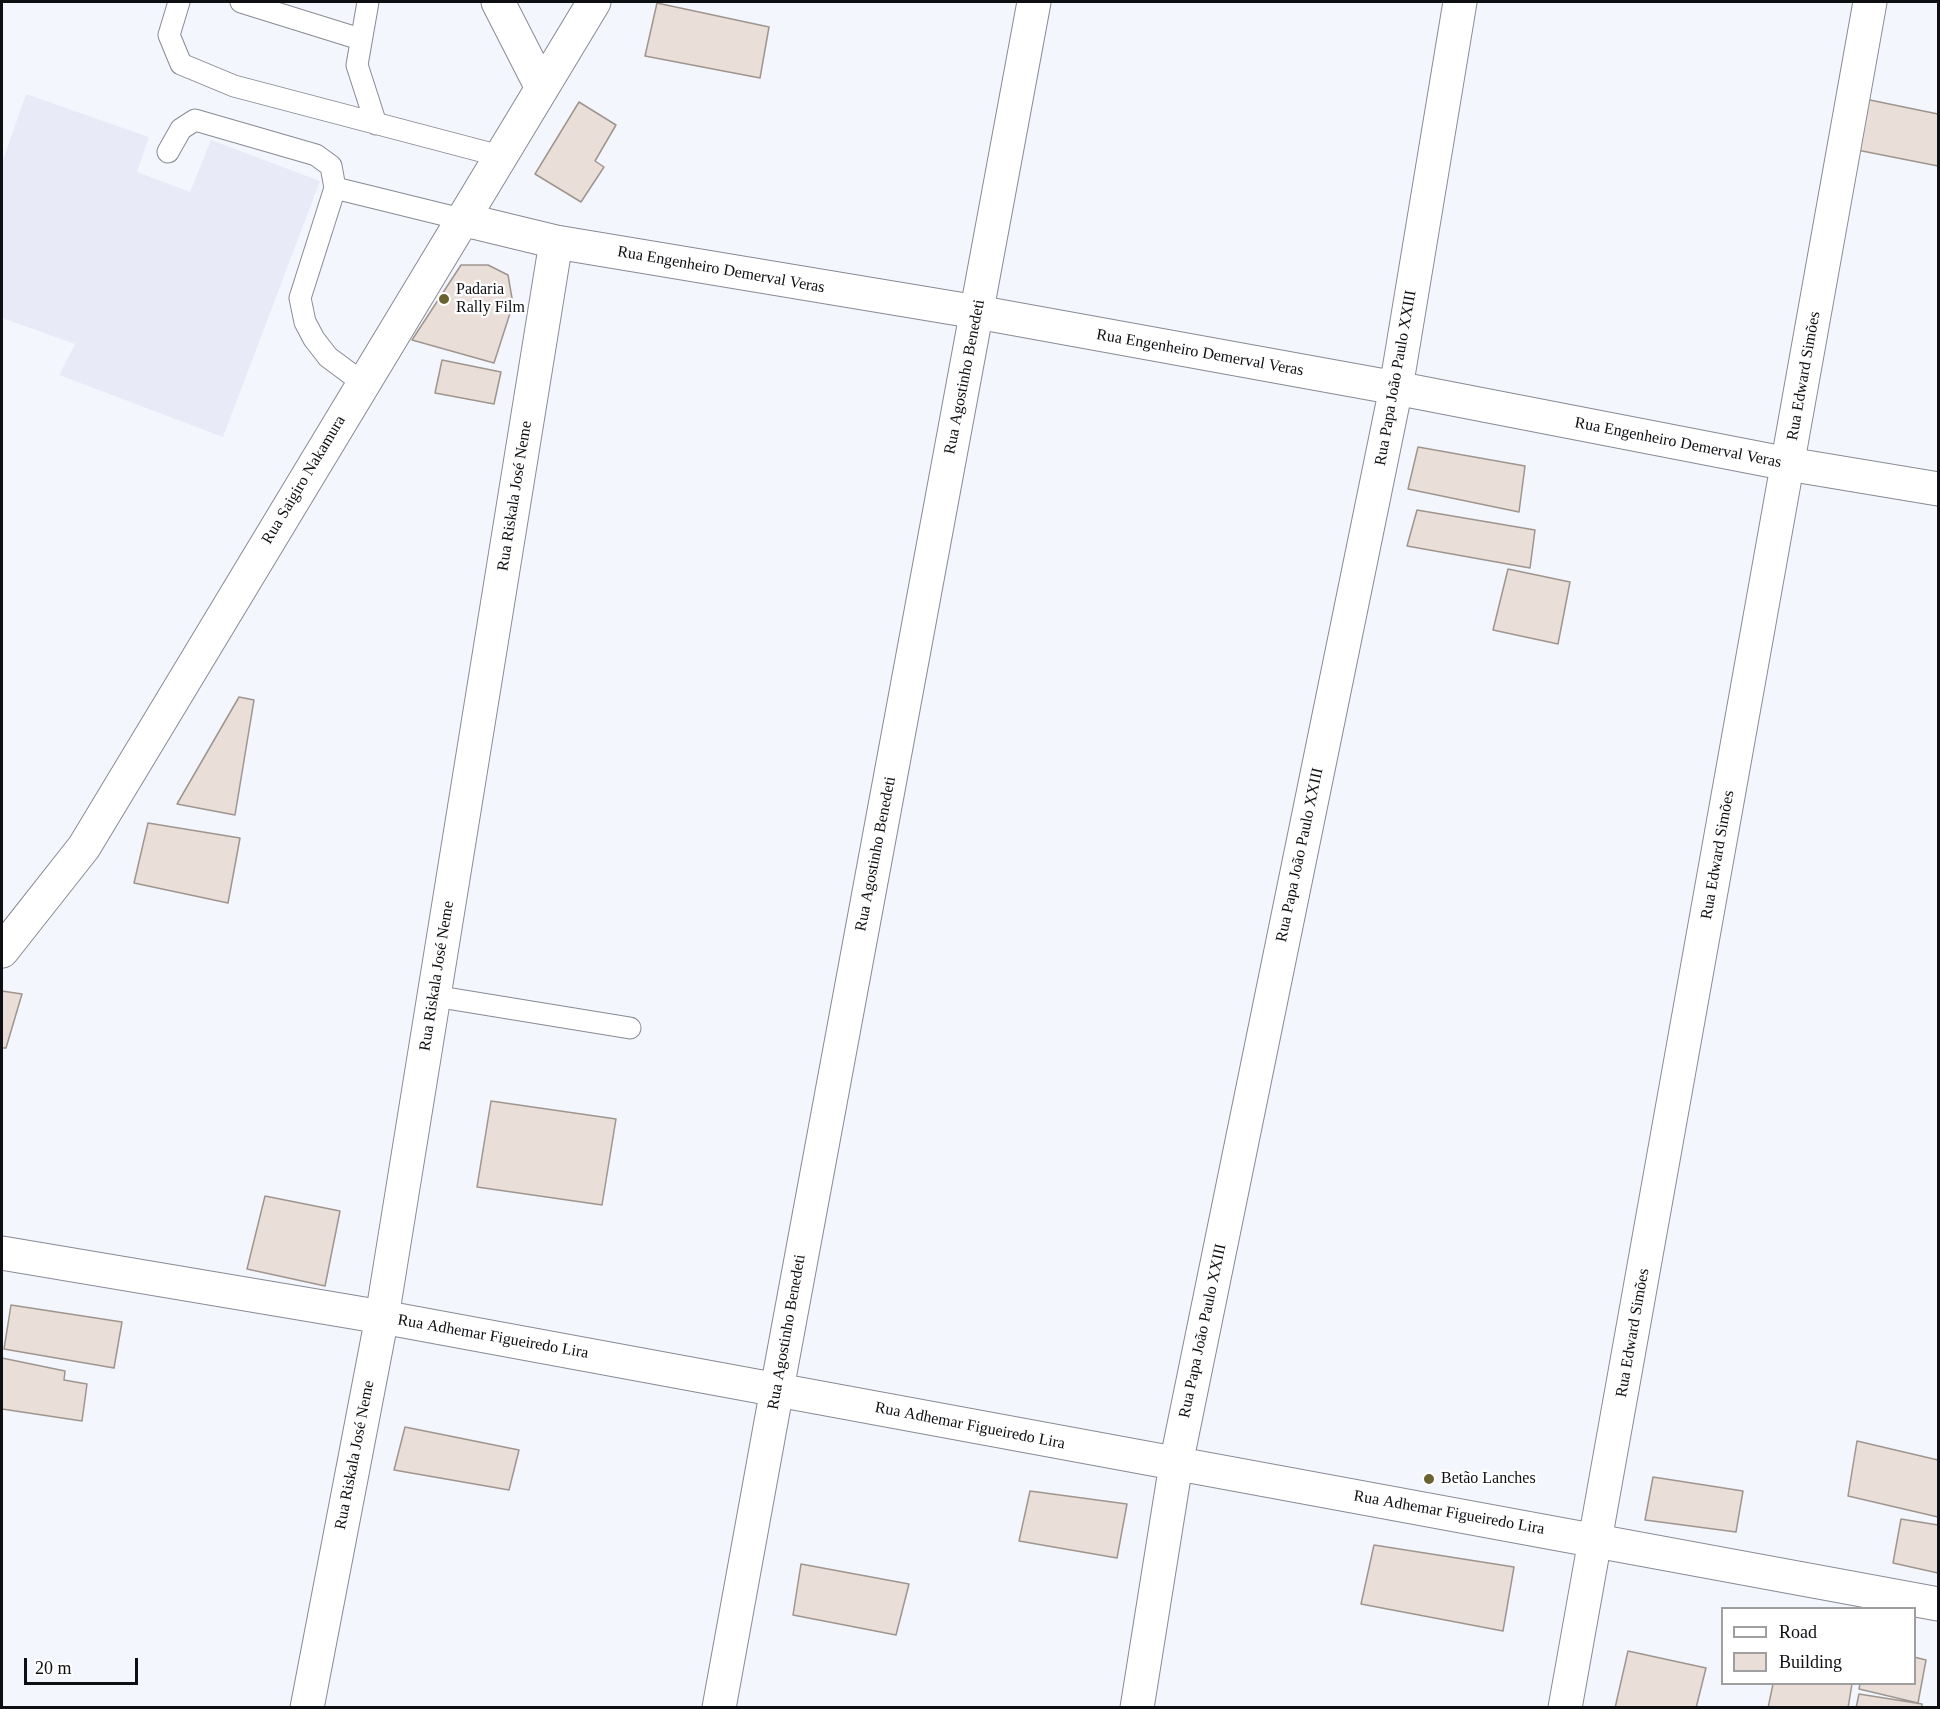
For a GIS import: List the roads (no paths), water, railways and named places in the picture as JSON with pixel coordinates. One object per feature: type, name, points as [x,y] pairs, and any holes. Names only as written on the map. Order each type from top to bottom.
[{"type":"street","points":[[498,2],[542,88]]},
{"type":"street","name":"Rua Saigiro Nakamura","points":[[2,951],[84,847],[594,2]]},
{"type":"street","name":"Rua Agostinho Benedeti","points":[[719,1707],[1034,2]]},
{"type":"street","name":"Rua Papa João Paulo XXIII","points":[[1137,1707],[1176,1464],[1396,388],[1460,2]]},
{"type":"street","name":"Rua Edward Simões","points":[[1565,1707],[1870,2]]},
{"type":"street","name":"Rua Engenheiro Demerval Veras","points":[[461,219],[556,242],[977,312],[1396,388],[1788,464],[1938,489]]},
{"type":"street","name":"Rua Riskala José Neme","points":[[307,1707],[382,1317],[556,242]]},
{"type":"street","name":"Rua Adhemar Figueiredo Lira","points":[[2,1253],[382,1317],[1938,1604]]},
{"type":"lane","points":[[179,2],[168,35],[181,64],[234,86],[500,156]]},
{"type":"lane","points":[[241,2],[360,39]]},
{"type":"lane","points":[[368,2],[357,65],[376,124]]},
{"type":"lane","points":[[168,152],[181,129],[195,120],[316,155],[331,166],[335,188],[300,298],[305,321],[314,339],[328,357],[363,383]]},
{"type":"lane","points":[[335,188],[461,219]]},
{"type":"lane","points":[[434,996],[630,1028]]},
{"type":"place","name":"Padaria Rally Film","points":[[444,299]]},
{"type":"place","name":"Betão Lanches","points":[[1429,1479]]}]
